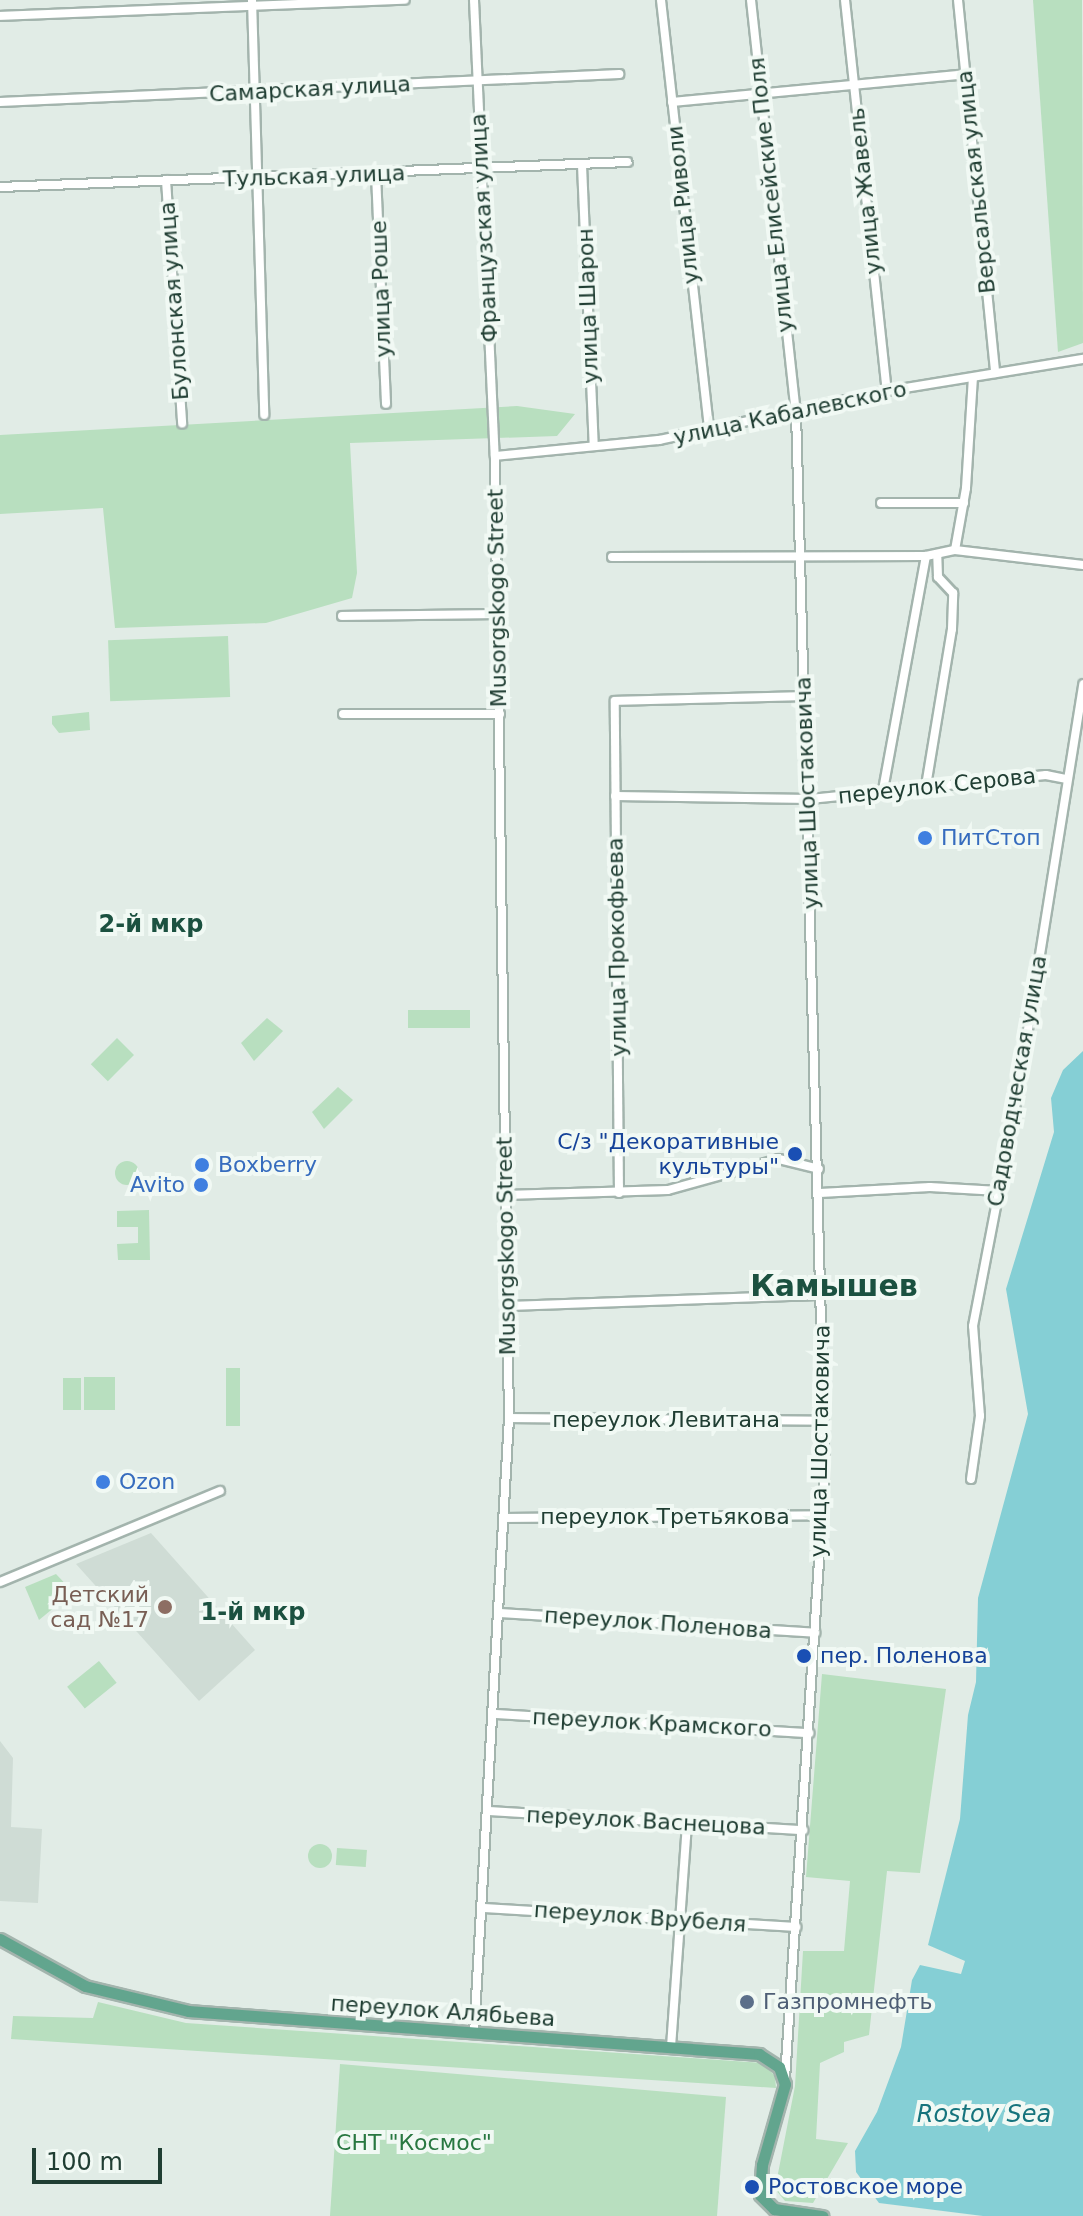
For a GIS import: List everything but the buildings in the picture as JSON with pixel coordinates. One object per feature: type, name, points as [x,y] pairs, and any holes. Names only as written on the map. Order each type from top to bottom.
[{"type":"main road","name":"переулок Алябьева","points":[[0,1939],[85,1986],[207,2013],[759,2054],[779,2067],[785,2084]]},
{"type":"main road","points":[[785,2084],[759,2186],[763,2201],[776,2213],[822,2216]]},
{"type":"street","points":[[0,16],[405,0]]},
{"type":"street","name":"Французская улица","points":[[474,0],[495,456]]},
{"type":"street","name":"улица Риволи","points":[[661,0],[709,429]]},
{"type":"street","name":"улица Елисейские Поля","points":[[751,0],[796,412]]},
{"type":"street","name":"улица Жавель","points":[[845,0],[886,387]]},
{"type":"street","name":"Версальская улица","points":[[958,0],[995,368]]},
{"type":"street","points":[[252,4],[264,415]]},
{"type":"street","name":"Самарская улица","points":[[0,102],[255,93],[619,74]]},
{"type":"street","points":[[672,102],[966,74]]},
{"type":"street","name":"Тульская улица","points":[[0,187],[628,162]]},
{"type":"street","name":"улица Шарон","points":[[582,165],[594,446]]},
{"type":"street","name":"улица Роше","points":[[376,174],[386,404]]},
{"type":"street","name":"Булонская улица","points":[[166,180],[182,423]]},
{"type":"street","name":"улица Кабалевского","points":[[495,456],[594,446],[709,429],[796,412],[886,387],[973,378],[995,368],[1083,359]]},
{"type":"street","points":[[955,550],[964,503],[973,378]]},
{"type":"street","name":"улица Шостаковича","points":[[785,2084],[822,1515],[824,1421],[810,799],[803,696],[796,412]]},
{"type":"street","name":"Musorgskogo Street","points":[[474,2034],[496,1714],[509,1418],[495,456]]},
{"type":"street","points":[[881,503],[964,503]]},
{"type":"street","points":[[612,557],[926,556],[955,550],[1083,565]]},
{"type":"street","points":[[926,786],[952,629],[953,593],[938,577],[937,554]]},
{"type":"street","points":[[883,790],[926,556]]},
{"type":"street","points":[[342,616],[496,614]]},
{"type":"street","name":"Садоводческая улица","points":[[971,1479],[980,1416],[973,1326],[999,1191],[1083,684]]},
{"type":"street","name":"улица Прокофьева","points":[[619,1193],[615,701],[803,696]]},
{"type":"street","points":[[343,714],[500,714]]},
{"type":"street","name":"переулок Серова","points":[[615,796],[810,799],[1046,775],[1066,779]]},
{"type":"street","points":[[505,1195],[668,1190],[779,1159],[819,1169]]},
{"type":"street","points":[[820,1193],[930,1187],[999,1191]]},
{"type":"street","points":[[506,1306],[821,1295]]},
{"type":"street","name":"переулок Левитана","points":[[509,1418],[824,1421]]},
{"type":"street","points":[[0,1582],[220,1491]]},
{"type":"street","name":"переулок Третьякова","points":[[507,1518],[822,1515]]},
{"type":"street","name":"переулок Поленова","points":[[500,1613],[815,1633]]},
{"type":"street","name":"переулок Крамского","points":[[496,1714],[809,1733]]},
{"type":"street","name":"переулок Васнецова","points":[[489,1811],[803,1830]]},
{"type":"street","points":[[671,2047],[687,1823]]},
{"type":"street","name":"переулок Врубеля","points":[[484,1908],[796,1927]]},
{"type":"shaded area","name":"Детский сад №17","points":[[151,1533],[255,1650],[199,1701],[76,1564]]},
{"type":"shaded area","points":[[0,1741],[13,1758],[11,1827],[42,1829],[38,1903],[0,1901]]},
{"type":"green space","points":[[1033,0],[1082,0],[1083,343],[1058,352]]},
{"type":"green space","points":[[517,406],[575,414],[557,436],[350,443],[357,573],[352,598],[266,623],[115,628],[103,508],[0,514],[0,435]]},
{"type":"green space","points":[[228,636],[230,697],[110,701],[108,640]]},
{"type":"green space","points":[[89,712],[90,730],[59,733],[52,724],[52,716]]},
{"type":"green space","points":[[408,1010],[470,1010],[470,1028],[408,1028]]},
{"type":"green space","points":[[267,1018],[283,1031],[254,1061],[241,1043]]},
{"type":"green space","points":[[117,1038],[134,1055],[108,1081],[91,1064]]},
{"type":"green space","points":[[338,1087],[353,1100],[324,1129],[312,1112]]},
{"type":"green space","points":[[127,1161],[135,1165],[139,1173],[135,1181],[127,1185],[119,1181],[115,1173],[119,1165]]},
{"type":"green space","points":[[149,1210],[150,1260],[118,1260],[117,1244],[138,1243],[138,1227],[117,1227],[117,1211]]},
{"type":"green space","points":[[226,1368],[240,1368],[240,1426],[226,1426]]},
{"type":"green space","points":[[84,1377],[115,1377],[115,1410],[84,1410]]},
{"type":"green space","points":[[63,1378],[81,1378],[81,1410],[63,1410]]},
{"type":"green space","points":[[56,1574],[73,1592],[39,1620],[25,1587]]},
{"type":"green space","points":[[99,1661],[117,1683],[85,1709],[67,1687]]},
{"type":"green space","points":[[822,1674],[946,1689],[920,1873],[887,1871],[869,2035],[844,2042],[844,2052],[820,2063],[816,2139],[848,2143],[813,2203],[785,2201],[775,2189],[795,2086],[803,1951],[844,1951],[850,1881],[806,1877]]},
{"type":"green space","points":[[320,1844],[329,1847],[332,1856],[329,1865],[320,1868],[311,1865],[308,1856],[311,1847]]},
{"type":"green space","points":[[337,1848],[367,1850],[366,1867],[336,1865]]},
{"type":"green space","points":[[98,2002],[186,2023],[763,2063],[775,2076],[776,2088],[11,2039],[13,2016],[93,2018]]},
{"type":"green space","name":"СНТ \"Космос\"","points":[[340,2064],[726,2097],[717,2216],[330,2216]]},
{"type":"water","name":"Rostov Sea","points":[[1083,1051],[1083,2216],[983,2216],[879,2203],[856,2172],[855,2151],[877,2112],[901,2047],[912,1980],[920,1965],[961,1974],[965,1961],[928,1945],[960,1819],[968,1715],[976,1682],[978,1598],[1028,1414],[1006,1289],[1054,1132],[1051,1098],[1063,1070]]},
{"type":"place","name":"ПитСтоп","points":[[925,838]]},
{"type":"place","name":"С/з \"Декоративные культуры\"","points":[[795,1154]]},
{"type":"place","name":"Boxberry","points":[[202,1165]]},
{"type":"place","name":"Avito","points":[[201,1185]]},
{"type":"place","name":"Ozon","points":[[103,1482]]},
{"type":"place","name":"Детский сад №17","points":[[165,1607]]},
{"type":"place","name":"пер. Поленова","points":[[804,1656]]},
{"type":"place","name":"Газпромнефть","points":[[747,2002]]},
{"type":"place","name":"Ростовское море","points":[[752,2187]]},
{"type":"district","name":"2-й мкр","points":[[151,925]]},
{"type":"district","name":"Камышев","points":[[834,1286]]},
{"type":"district","name":"1-й мкр","points":[[253,1613]]}]
